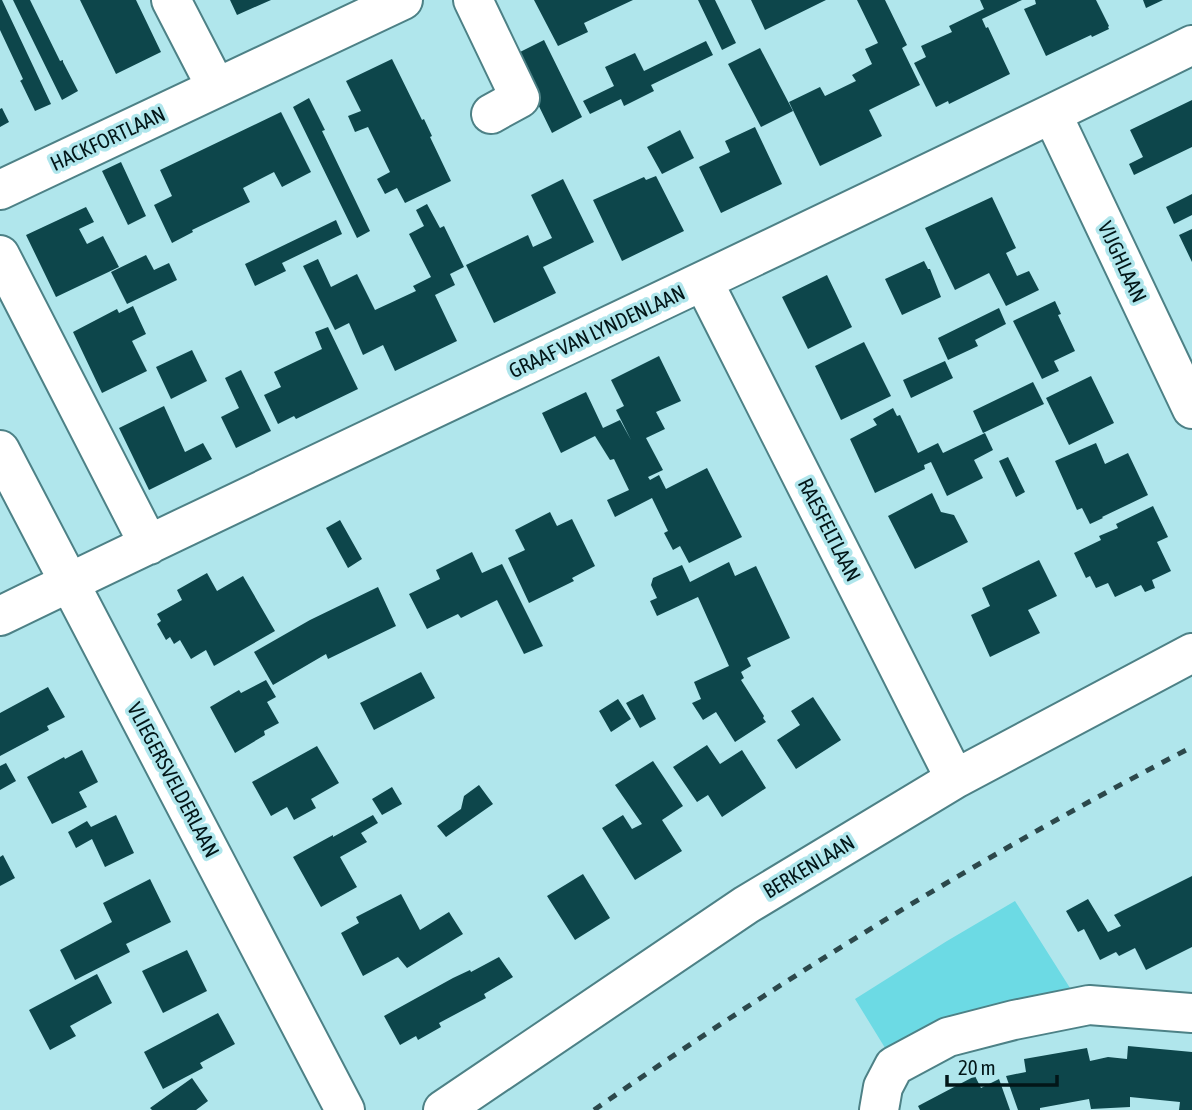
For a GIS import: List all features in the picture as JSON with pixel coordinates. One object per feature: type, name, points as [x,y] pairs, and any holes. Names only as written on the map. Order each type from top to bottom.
[{"type":"street","points":[[171,0],[216,87]]},
{"type":"street","name":"HACKFORTLAAN","points":[[0,190],[403,0]]},
{"type":"street","points":[[473,0],[520,98],[491,114]]},
{"type":"street","name":"GRAAF VAN LYNDENLAAN","points":[[0,616],[1192,45]]},
{"type":"street","name":"VIJGHLAAN","points":[[1052,114],[1192,409]]},
{"type":"street","points":[[0,254],[149,545]]},
{"type":"street","name":"RAESFELTLAAN","points":[[704,281],[955,779]]},
{"type":"street","name":"VLIEGERSVELDERLAAN","points":[[0,450],[345,1110]]},
{"type":"street","name":"BERKENLAAN","points":[[443,1110],[747,905],[955,779],[1192,653]]},
{"type":"street","points":[[879,1110],[883,1087],[894,1066],[948,1037],[1089,1005],[1192,1013]]},
{"type":"shaded area","points":[[1015,901],[1070,988],[984,1009],[890,1056],[855,999]]},
{"type":"building","points":[[0,0],[51,104],[35,111],[0,30]]},
{"type":"building","points":[[13,0],[30,0],[78,91],[62,100]]},
{"type":"building","points":[[80,0],[136,0],[161,52],[116,74]]},
{"type":"building","points":[[230,0],[271,0],[237,15]]},
{"type":"building","points":[[534,0],[633,0],[584,23],[588,32],[558,46]]},
{"type":"building","points":[[698,0],[715,0],[736,43],[722,50]]},
{"type":"building","points":[[751,0],[826,0],[765,30]]},
{"type":"building","points":[[857,0],[885,0],[907,45],[902,48],[920,85],[869,110],[882,136],[820,166],[789,102],[820,87],[825,96],[856,81],[852,75],[872,64],[865,49],[878,43]]},
{"type":"building","points":[[980,0],[1022,0],[982,19],[1010,74],[949,104],[948,101],[936,107],[914,63],[926,57],[921,46],[952,32],[949,26],[984,9]]},
{"type":"building","points":[[1035,0],[1096,0],[1109,29],[1046,56],[1024,9],[1036,4]]},
{"type":"building","points":[[1143,0],[1163,0],[1146,8]]},
{"type":"building","points":[[544,40],[582,117],[552,133],[514,55]]},
{"type":"building","points":[[706,41],[713,55],[651,85],[654,91],[624,106],[621,99],[590,114],[583,101],[614,86],[605,67],[635,53],[644,71]]},
{"type":"building","points":[[760,48],[793,111],[761,127],[728,64]]},
{"type":"building","points":[[392,59],[422,120],[424,119],[451,181],[405,203],[397,188],[385,194],[377,179],[390,172],[368,127],[355,132],[348,116],[361,111],[346,81]]},
{"type":"building","points":[[309,98],[370,231],[357,238],[293,107]]},
{"type":"building","points":[[1192,100],[1192,147],[1134,175],[1129,164],[1143,157],[1130,130]]},
{"type":"building","points":[[2,108],[9,122],[0,127],[0,109]]},
{"type":"building","points":[[281,112],[311,172],[282,187],[274,172],[243,188],[250,202],[192,230],[193,232],[172,243],[154,205],[172,196],[160,170]]},
{"type":"building","points":[[755,127],[782,184],[721,213],[699,167],[730,152],[725,141]]},
{"type":"building","points":[[680,130],[694,158],[662,174],[647,147]]},
{"type":"building","points":[[121,162],[146,216],[128,225],[102,171]]},
{"type":"building","points":[[656,176],[684,231],[622,261],[593,200],[644,177],[646,180]]},
{"type":"building","points":[[563,179],[594,242],[543,267],[556,293],[494,323],[466,265],[528,235],[533,247],[552,238],[531,195]]},
{"type":"building","points":[[1192,194],[1192,215],[1174,224],[1166,207]]},
{"type":"building","points":[[992,197],[1016,248],[1006,253],[1017,276],[1029,271],[1039,290],[1006,306],[989,273],[955,290],[925,228]]},
{"type":"building","points":[[427,204],[440,228],[444,226],[464,267],[450,274],[455,285],[435,295],[457,341],[395,371],[383,345],[363,355],[349,323],[335,330],[303,266],[318,259],[331,287],[357,274],[375,310],[416,291],[413,286],[431,277],[409,234],[424,226],[416,210]]},
{"type":"building","points":[[86,207],[94,222],[79,229],[87,244],[103,236],[119,267],[56,297],[26,235]]},
{"type":"building","points":[[336,220],[342,234],[282,263],[286,271],[255,286],[245,264]]},
{"type":"building","points":[[1192,229],[1192,262],[1179,235]]},
{"type":"building","points":[[146,255],[154,270],[169,263],[177,280],[127,304],[111,272]]},
{"type":"building","points":[[924,261],[941,297],[902,315],[885,279]]},
{"type":"building","points":[[827,275],[852,327],[808,349],[782,297]]},
{"type":"building","points":[[1055,301],[1061,314],[1058,315],[1075,351],[1054,361],[1059,371],[1042,379],[1013,321]]},
{"type":"building","points":[[133,306],[146,334],[132,341],[147,371],[102,393],[73,332],[117,309],[119,313]]},
{"type":"building","points":[[999,308],[1006,324],[975,340],[978,346],[948,360],[938,338]]},
{"type":"building","points":[[328,327],[358,389],[296,419],[294,416],[278,424],[264,395],[281,387],[274,372],[322,349],[315,332]]},
{"type":"building","points":[[864,342],[891,396],[841,420],[815,366]]},
{"type":"building","points":[[192,350],[207,381],[171,399],[156,367]]},
{"type":"building","points":[[659,356],[681,401],[656,412],[665,429],[646,438],[663,470],[648,477],[650,480],[659,475],[666,489],[707,468],[742,537],[689,563],[680,546],[673,550],[664,533],[668,531],[652,498],[615,517],[607,500],[629,490],[614,459],[610,460],[595,436],[561,453],[542,413],[586,392],[603,428],[620,420],[631,440],[616,410],[624,406],[611,380]]},
{"type":"building","points":[[945,361],[953,378],[911,398],[903,380]]},
{"type":"building","points":[[241,370],[271,431],[236,448],[221,417],[239,408],[225,378]]},
{"type":"building","points":[[1091,376],[1114,423],[1069,445],[1046,398]]},
{"type":"building","points":[[1033,382],[1044,404],[983,433],[973,411]]},
{"type":"building","points":[[164,406],[185,452],[203,443],[212,459],[149,490],[119,428]]},
{"type":"building","points":[[893,408],[897,416],[900,415],[918,453],[938,443],[943,453],[985,433],[993,450],[974,460],[983,478],[947,496],[931,462],[924,465],[925,469],[875,493],[850,439],[877,425],[873,419]]},
{"type":"building","points":[[1096,443],[1105,464],[1128,453],[1148,495],[1090,524],[1082,508],[1077,510],[1055,461]]},
{"type":"building","points":[[1008,457],[1025,492],[1016,497],[999,461]]},
{"type":"building","points":[[932,493],[941,512],[954,515],[968,542],[915,569],[888,516]]},
{"type":"building","points":[[1153,506],[1168,537],[1157,542],[1171,571],[1152,580],[1155,588],[1145,592],[1141,585],[1115,597],[1108,583],[1096,588],[1090,576],[1086,578],[1074,553],[1101,540],[1099,536],[1118,528],[1116,524]]},
{"type":"building","points":[[550,512],[557,526],[572,519],[595,566],[572,578],[574,581],[529,603],[508,558],[525,550],[515,530]]},
{"type":"building","points":[[340,520],[362,559],[348,568],[326,528]]},
{"type":"building","points":[[472,552],[482,573],[502,564],[543,646],[524,654],[497,600],[461,618],[458,614],[427,629],[409,594],[440,579],[436,570]]},
{"type":"building","points":[[1039,560],[1057,596],[1028,610],[1040,633],[990,657],[971,615],[990,606],[982,588]]},
{"type":"building","points":[[729,562],[735,576],[756,566],[790,638],[747,658],[751,666],[741,672],[744,678],[741,680],[766,722],[735,742],[716,712],[703,720],[692,703],[701,699],[694,682],[729,666],[698,597],[657,616],[650,601],[657,598],[651,585],[653,578],[682,565],[690,582]]},
{"type":"building","points":[[207,573],[217,591],[243,576],[275,631],[214,666],[206,650],[191,659],[180,640],[174,644],[170,637],[166,640],[157,624],[161,621],[157,614],[182,600],[177,590]]},
{"type":"building","points":[[378,587],[396,626],[328,659],[326,654],[273,685],[254,652],[310,620]]},
{"type":"building","points":[[421,672],[435,698],[374,730],[360,703]]},
{"type":"building","points":[[266,680],[276,697],[267,702],[279,723],[235,753],[210,707],[239,690],[241,693]]},
{"type":"building","points":[[48,687],[65,717],[47,726],[49,730],[0,756],[0,713]]},
{"type":"building","points":[[643,694],[656,719],[640,728],[626,703]]},
{"type":"building","points":[[813,697],[841,740],[796,769],[777,740],[800,725],[791,711]]},
{"type":"building","points":[[618,699],[631,719],[611,732],[599,711]]},
{"type":"building","points":[[707,745],[720,764],[742,750],[766,788],[722,817],[708,795],[697,802],[673,767]]},
{"type":"building","points":[[317,746],[339,783],[311,799],[316,808],[294,820],[287,807],[271,816],[252,782]]},
{"type":"building","points":[[82,750],[98,782],[79,792],[87,807],[52,824],[27,777]]},
{"type":"building","points":[[653,761],[683,806],[662,820],[682,851],[635,880],[602,828],[623,815],[632,829],[642,824],[615,785]]},
{"type":"building","points":[[6,763],[16,781],[0,790],[0,766]]},
{"type":"building","points":[[479,785],[493,804],[446,837],[437,826],[461,809],[464,796]]},
{"type":"building","points":[[392,787],[402,804],[382,815],[372,799]]},
{"type":"building","points":[[116,815],[134,853],[105,867],[92,839],[76,848],[68,832],[87,821],[91,827]]},
{"type":"building","points":[[373,815],[378,823],[361,833],[367,842],[340,857],[357,887],[321,907],[293,857]]},
{"type":"building","points":[[3,855],[15,878],[0,886],[0,857]]},
{"type":"building","points":[[583,874],[610,918],[575,940],[547,896]]},
{"type":"building","points":[[1192,876],[1192,947],[1146,970],[1135,948],[1119,956],[1116,952],[1100,960],[1084,929],[1078,932],[1066,911],[1088,899],[1108,932],[1121,926],[1114,915]]},
{"type":"building","points":[[150,879],[171,922],[126,944],[130,952],[75,980],[60,950],[112,922],[103,903]]},
{"type":"building","points":[[401,894],[420,930],[449,912],[463,934],[407,968],[398,957],[363,976],[341,933],[359,923],[356,917]]},
{"type":"building","points":[[187,950],[207,991],[163,1013],[142,971]]},
{"type":"building","points":[[499,957],[513,977],[484,994],[486,998],[439,1023],[441,1027],[418,1040],[416,1036],[400,1045],[384,1016],[453,978]]},
{"type":"building","points":[[97,974],[112,1003],[70,1026],[76,1036],[50,1050],[29,1010]]},
{"type":"building","points":[[218,1013],[235,1044],[200,1063],[203,1068],[163,1089],[144,1052]]},
{"type":"building","points":[[1128,1046],[1192,1052],[1192,1110],[1179,1110],[1180,1102],[1130,1097],[1130,1107],[1091,1109],[1089,1099],[1040,1110],[1018,1110],[1006,1076],[1026,1072],[1024,1059],[1087,1048],[1090,1061],[1108,1057],[1127,1059]]},
{"type":"building","points":[[975,1076],[981,1088],[999,1079],[1010,1110],[920,1110],[918,1106]]},
{"type":"building","points":[[192,1078],[208,1101],[196,1110],[150,1108]]},
{"type":"railway","points":[[594,1110],[739,1012],[887,919],[1038,830],[1192,747]]}]
